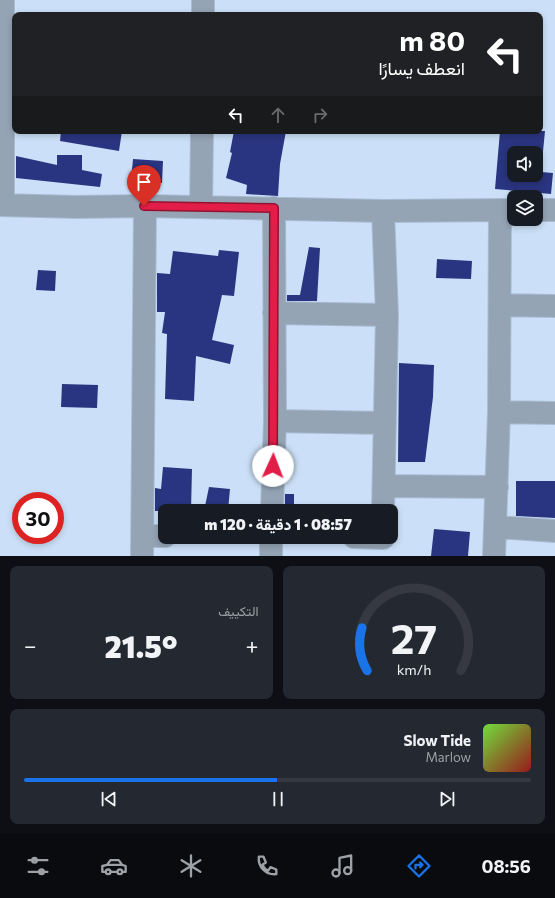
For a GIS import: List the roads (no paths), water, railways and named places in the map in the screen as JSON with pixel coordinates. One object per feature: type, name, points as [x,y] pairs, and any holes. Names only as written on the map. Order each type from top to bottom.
[{"type":"street","points":[[3,0],[1,205],[274,208],[383,211],[507,210],[500,305],[499,412],[494,556]]},
{"type":"street","points":[[203,0],[203,12]]},
{"type":"street","points":[[201,207],[202,134]]},
{"type":"street","points":[[144,206],[142,546],[158,539]]},
{"type":"street","points":[[272,504],[275,421],[274,208]]},
{"type":"street","points":[[543,210],[555,210]]},
{"type":"street","points":[[383,211],[386,314],[383,504]]},
{"type":"street","points":[[500,305],[555,306]]},
{"type":"street","points":[[274,313],[386,314]]},
{"type":"street","points":[[499,412],[555,413]]},
{"type":"street","points":[[275,421],[385,423]]},
{"type":"street","points":[[384,486],[497,488]]},
{"type":"street","points":[[496,527],[555,531]]},
{"type":"street","points":[[271,544],[271,556]]}]
